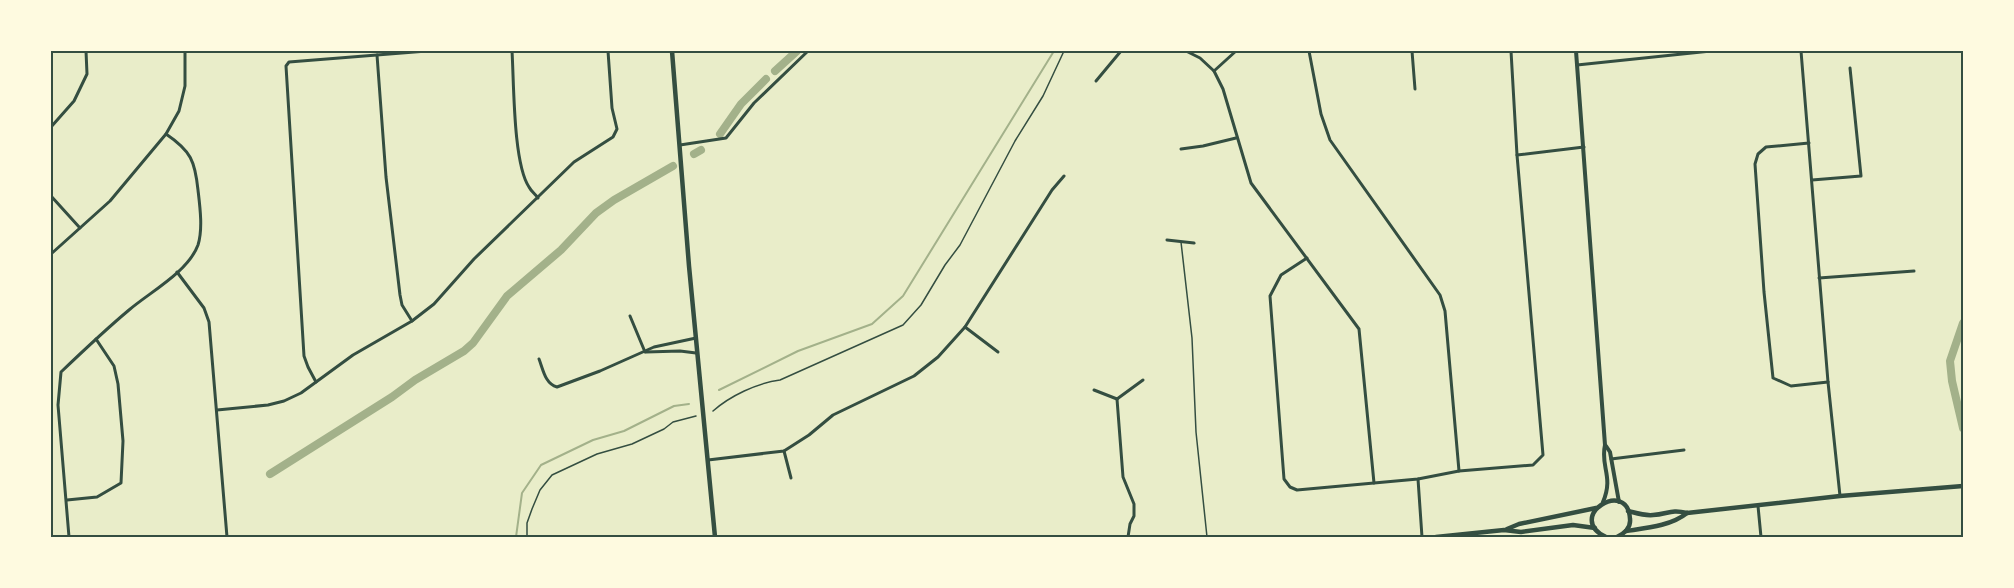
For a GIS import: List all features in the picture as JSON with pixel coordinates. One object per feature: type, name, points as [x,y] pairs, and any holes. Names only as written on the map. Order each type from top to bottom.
[{"type":"main road","points":[[672,51],[697,353],[716,537]]},
{"type":"main road","points":[[1504,530],[1520,524],[1596,508],[1603,502],[1613,500],[1629,511],[1653,516],[1675,510],[1687,513],[1840,496],[1963,486]]},
{"type":"main road","points":[[1596,508],[1593,520],[1595,528],[1603,537]]},
{"type":"main road","points":[[1626,531],[1630,523],[1629,511]]},
{"type":"main road","points":[[1617,537],[1626,531],[1679,520],[1687,513]]},
{"type":"main road","points":[[1436,537],[1504,530],[1521,532],[1573,525],[1595,528]]},
{"type":"street","points":[[51,127],[74,101],[87,74],[86,51]]},
{"type":"street","points":[[51,254],[110,201],[166,134],[179,111],[185,86],[186,51]]},
{"type":"street","points":[[315,382],[304,356],[286,66],[289,62],[427,51]]},
{"type":"street","points":[[512,51],[516,124],[523,173],[528,186],[538,198]]},
{"type":"street","points":[[217,410],[268,405],[301,393],[353,355],[412,321],[434,304],[474,259],[574,162],[613,137],[617,129],[612,108],[608,51]]},
{"type":"street","points":[[680,145],[726,138],[754,103],[808,51]]},
{"type":"street","points":[[1096,81],[1121,51]]},
{"type":"street","points":[[1186,51],[1200,58],[1214,71],[1223,89],[1251,183],[1359,329],[1374,483]]},
{"type":"street","points":[[1214,71],[1236,51]]},
{"type":"street","points":[[1309,51],[1320,114],[1330,140],[1440,295],[1445,311],[1458,471]]},
{"type":"street","points":[[1412,51],[1415,89]]},
{"type":"street","points":[[1307,258],[1281,275],[1270,296],[1284,479],[1290,487],[1297,490],[1418,479],[1458,471],[1533,465],[1543,455],[1510,51]]},
{"type":"street","points":[[1576,51],[1605,445],[1603,453],[1608,479],[1608,490],[1603,502]]},
{"type":"street","points":[[1577,65],[1711,51]]},
{"type":"street","points":[[1801,51],[1828,382],[1840,496]]},
{"type":"street","points":[[377,55],[386,177],[400,295],[402,305],[412,321]]},
{"type":"street","points":[[1812,180],[1861,176],[1850,68]]},
{"type":"street","points":[[69,537],[58,405],[61,372],[96,339],[177,272],[191,258],[198,243],[200,201],[193,159],[184,146],[166,134]]},
{"type":"street","points":[[1181,149],[1236,138]]},
{"type":"street","points":[[1809,143],[1766,147],[1758,154],[1755,164],[1764,292],[1773,378],[1791,386],[1828,382]]},
{"type":"street","points":[[1517,155],[1584,147]]},
{"type":"street","points":[[708,460],[784,451],[809,435],[833,415],[915,376],[938,357],[965,327],[1052,190],[1064,176]]},
{"type":"street","points":[[51,195],[80,228]]},
{"type":"street","points":[[1167,240],[1194,243]]},
{"type":"street","points":[[177,272],[204,308],[209,322],[227,537]]},
{"type":"street","points":[[1819,278],[1914,272]]},
{"type":"street","points":[[630,316],[645,352]]},
{"type":"street","points":[[965,327],[998,352]]},
{"type":"street","points":[[539,359],[547,381],[557,387],[654,347],[696,338]]},
{"type":"street","points":[[67,500],[96,498],[121,483],[123,441],[118,384],[114,366],[96,339]]},
{"type":"street","points":[[645,352],[697,353]]},
{"type":"street","points":[[1117,399],[1143,380]]},
{"type":"street","points":[[1094,390],[1117,399]]},
{"type":"street","points":[[1117,399],[1123,477],[1134,504],[1134,516],[1128,537]]},
{"type":"street","points":[[1605,445],[1611,459],[1619,502]]},
{"type":"street","points":[[1611,459],[1684,450]]},
{"type":"street","points":[[784,451],[791,478]]},
{"type":"street","points":[[1418,479],[1422,537]]},
{"type":"street","points":[[1758,505],[1761,537]]},
{"type":"lane","points":[[1180,240],[1192,338],[1196,432],[1207,537]]},
{"type":"path","points":[[713,411],[721,404],[759,385],[780,380],[903,325],[921,305],[960,245],[1015,141],[1043,96],[1064,51]]},
{"type":"path","points":[[527,537],[527,523],[532,509],[540,490],[552,475],[597,454],[632,444],[649,434],[664,429],[673,422],[696,416]]},
{"type":"waterway","points":[[775,71],[797,51]]},
{"type":"waterway","points":[[719,390],[798,351],[872,324],[903,296],[1054,51]]},
{"type":"waterway","points":[[720,134],[741,104],[766,79]]},
{"type":"waterway","points":[[694,154],[701,150]]},
{"type":"waterway","points":[[270,474],[464,351],[473,343],[507,296],[561,250],[596,213],[673,166]]},
{"type":"waterway","points":[[1963,323],[1950,361],[1952,381],[1963,428]]},
{"type":"waterway","points":[[516,537],[522,493],[541,465],[593,440],[624,431],[674,406],[689,404]]}]
